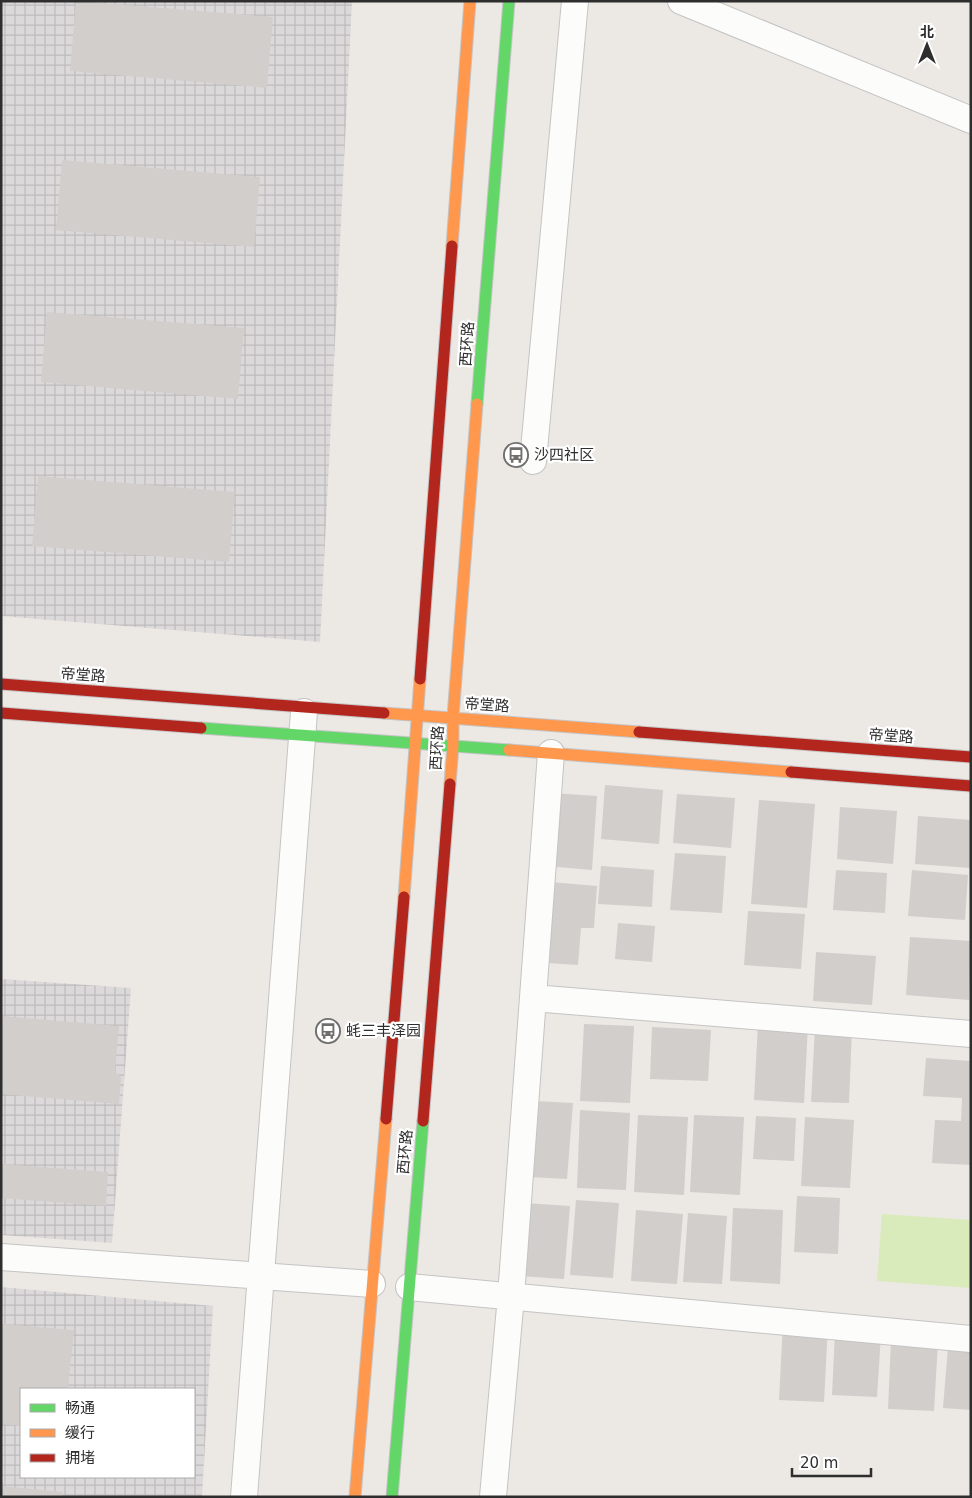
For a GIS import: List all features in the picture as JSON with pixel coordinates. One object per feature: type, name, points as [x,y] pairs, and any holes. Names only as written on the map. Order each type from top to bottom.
[{"type":"main road","name":"西环路","points":[[355,1497],[416,744],[470,1]]},
{"type":"main road","name":"西环路","points":[[392,1497],[453,746],[453,717],[508,1]]},
{"type":"main road","name":"帝堂路","points":[[1,684],[971,757]]},
{"type":"main road","points":[[1,714],[453,746],[971,786]]},
{"type":"street","points":[[533,461],[575,1]]},
{"type":"street","points":[[681,1],[971,120]]},
{"type":"street","points":[[244,1497],[304,706]]},
{"type":"street","points":[[493,1497],[511,1296],[551,754]]},
{"type":"street","points":[[532,998],[971,1034]]},
{"type":"street","points":[[1,1257],[372,1284]]},
{"type":"street","points":[[410,1287],[971,1339]]},
{"type":"shaded area","points":[[1,1],[352,1],[320,642],[1,616]]},
{"type":"shaded area","points":[[1,979],[131,988],[112,1243],[1,1235]]},
{"type":"shaded area","points":[[1,1287],[213,1306],[202,1497],[1,1497]]},
{"type":"green space","points":[[882,1214],[971,1220],[971,1288],[877,1281]]},
{"type":"building","points":[[76,1],[273,17],[267,88],[70,71]]},
{"type":"building","points":[[62,160],[260,177],[254,247],[56,230]]},
{"type":"building","points":[[47,312],[244,328],[238,399],[41,382]]},
{"type":"building","points":[[38,476],[235,492],[229,562],[32,546]]},
{"type":"building","points":[[605,785],[663,790],[659,844],[601,839]]},
{"type":"building","points":[[552,793],[597,796],[592,870],[546,866]]},
{"type":"building","points":[[677,794],[735,798],[731,848],[673,843]]},
{"type":"building","points":[[759,800],[815,804],[807,908],[751,904]]},
{"type":"building","points":[[840,807],[897,811],[893,864],[837,859]]},
{"type":"building","points":[[918,816],[971,820],[971,868],[915,864]]},
{"type":"building","points":[[675,853],[726,856],[722,913],[670,910]]},
{"type":"building","points":[[601,866],[654,870],[652,907],[598,904]]},
{"type":"building","points":[[836,870],[887,873],[885,913],[833,910]]},
{"type":"building","points":[[912,870],[968,875],[965,920],[908,916]]},
{"type":"building","points":[[550,882],[597,886],[594,928],[581,928],[578,965],[547,963]]},
{"type":"building","points":[[748,911],[805,914],[801,969],[744,965]]},
{"type":"building","points":[[618,923],[655,926],[652,962],[615,959]]},
{"type":"building","points":[[910,937],[971,941],[969,1000],[906,995]]},
{"type":"building","points":[[816,952],[876,956],[872,1005],[813,1001]]},
{"type":"building","points":[[1,1016],[119,1026],[115,1072],[121,1077],[119,1104],[1,1094]]},
{"type":"building","points":[[758,1023],[808,1025],[804,1103],[754,1100]]},
{"type":"building","points":[[584,1024],[634,1026],[630,1103],[580,1101]]},
{"type":"building","points":[[652,1027],[711,1030],[708,1081],[650,1079]]},
{"type":"building","points":[[815,1028],[852,1030],[849,1103],[811,1102]]},
{"type":"building","points":[[926,1058],[971,1061],[971,1165],[932,1163],[935,1120],[961,1121],[962,1098],[923,1096]]},
{"type":"building","points":[[535,1101],[573,1103],[567,1179],[529,1177]]},
{"type":"building","points":[[580,1110],[630,1113],[626,1190],[577,1188]]},
{"type":"building","points":[[638,1115],[688,1117],[684,1195],[634,1192]]},
{"type":"building","points":[[694,1115],[744,1117],[740,1195],[690,1192]]},
{"type":"building","points":[[756,1116],[796,1118],[794,1161],[753,1159]]},
{"type":"building","points":[[805,1117],[854,1120],[850,1188],[801,1186]]},
{"type":"building","points":[[1,1164],[108,1172],[106,1206],[1,1198]]},
{"type":"building","points":[[797,1196],[840,1198],[838,1254],[794,1252]]},
{"type":"building","points":[[576,1200],[619,1203],[613,1278],[570,1275]]},
{"type":"building","points":[[525,1203],[570,1206],[564,1279],[519,1276]]},
{"type":"building","points":[[733,1208],[783,1210],[780,1284],[730,1281]]},
{"type":"building","points":[[636,1210],[683,1214],[677,1284],[631,1281]]},
{"type":"building","points":[[688,1213],[727,1216],[722,1284],[683,1282]]},
{"type":"building","points":[[783,1322],[828,1325],[824,1402],[779,1400]]},
{"type":"building","points":[[1,1324],[74,1330],[68,1388],[20,1388],[20,1426],[1,1424]]},
{"type":"building","points":[[835,1332],[881,1334],[877,1397],[832,1395]]},
{"type":"building","points":[[891,1340],[938,1342],[934,1411],[888,1409]]},
{"type":"building","points":[[948,1348],[971,1350],[971,1410],[943,1408]]},
{"type":"building","points":[[1,1486],[63,1492],[63,1497],[1,1497]]},
{"type":"traffic: fast","points":[[477,404],[509,1]]},
{"type":"traffic: fast","points":[[201,728],[509,750]]},
{"type":"traffic: fast","points":[[392,1497],[423,1121]]},
{"type":"traffic: slow","points":[[452,246],[470,1]]},
{"type":"traffic: slow","points":[[450,784],[453,717],[477,404]]},
{"type":"traffic: slow","points":[[404,897],[420,679]]},
{"type":"traffic: slow","points":[[384,713],[639,732]]},
{"type":"traffic: slow","points":[[509,750],[791,772]]},
{"type":"traffic: slow","points":[[355,1497],[386,1119]]},
{"type":"traffic: jam","points":[[420,679],[452,246]]},
{"type":"traffic: jam","points":[[1,684],[384,713]]},
{"type":"traffic: jam","points":[[1,713],[201,728]]},
{"type":"traffic: jam","points":[[639,732],[971,757]]},
{"type":"traffic: jam","points":[[791,772],[971,786]]},
{"type":"traffic: jam","points":[[423,1121],[450,784]]},
{"type":"traffic: jam","points":[[386,1119],[404,897]]},
{"type":"place","name":"沙四社区","points":[[516,455]]},
{"type":"place","name":"蚝三丰泽园","points":[[328,1031]]}]
